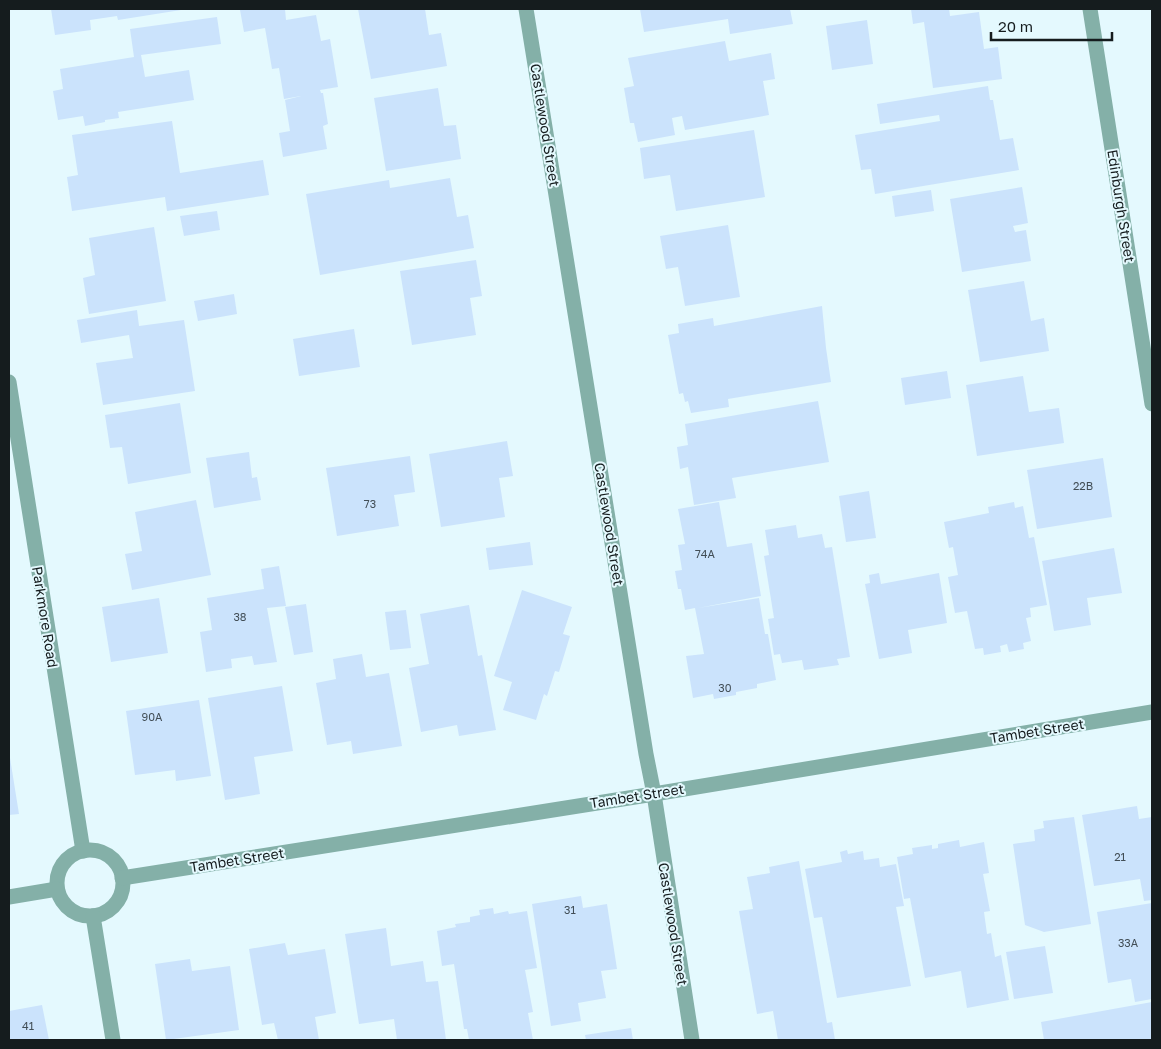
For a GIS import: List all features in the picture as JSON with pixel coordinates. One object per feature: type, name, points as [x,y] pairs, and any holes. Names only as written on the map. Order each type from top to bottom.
[{"type":"street","name":"Castlewood Street","points":[[526,9],[654,794],[692,1040]]},
{"type":"street","name":"Edinburgh Street","points":[[1090,9],[1152,404]]},
{"type":"street","name":"Parkmore Road","points":[[9,382],[83,851]]},
{"type":"street","name":"Tambet Street","points":[[122,878],[654,794],[1152,712]]},
{"type":"street","points":[[93,850],[112,859],[119,868],[122,878],[122,889],[119,899],[112,908],[104,913],[93,916],[83,916],[66,907],[58,889],[57,879],[62,865],[73,855],[83,851],[93,850]]},
{"type":"street","points":[[9,897],[58,889]]},
{"type":"street","points":[[93,916],[113,1040]]},
{"type":"building","points":[[51,9],[181,10],[118,20],[117,16],[90,20],[91,30],[55,35]]},
{"type":"building","points":[[285,9],[286,20],[316,15],[321,41],[330,39],[338,87],[320,90],[323,93],[328,124],[323,126],[327,149],[283,157],[279,133],[290,131],[285,100],[301,96],[284,99],[279,68],[272,69],[265,28],[244,32],[240,10]]},
{"type":"building","points":[[358,9],[425,9],[429,35],[441,33],[447,66],[371,79]]},
{"type":"building","points":[[640,9],[790,9],[793,24],[730,34],[728,19],[644,32]]},
{"type":"building","points":[[911,9],[949,9],[950,16],[979,12],[984,49],[998,47],[1002,79],[933,88],[924,22],[913,24]]},
{"type":"building","points":[[217,17],[221,44],[141,55],[145,77],[189,70],[194,100],[118,112],[119,118],[85,126],[83,116],[58,120],[53,91],[63,89],[60,69],[134,57],[130,29]]},
{"type":"building","points":[[867,20],[873,64],[832,70],[826,26]]},
{"type":"building","points":[[725,41],[729,61],[771,53],[775,79],[763,81],[769,115],[685,130],[682,116],[672,118],[675,135],[638,142],[634,123],[630,123],[624,88],[634,86],[628,58]]},
{"type":"building","points":[[988,86],[990,100],[993,100],[1000,140],[1013,138],[1019,170],[875,194],[871,169],[861,170],[855,135],[940,121],[939,115],[880,124],[877,104]]},
{"type":"building","points":[[438,88],[444,126],[456,125],[461,159],[386,171],[374,98]]},
{"type":"building","points":[[172,121],[180,173],[263,160],[269,195],[167,211],[165,197],[72,211],[67,177],[78,175],[72,135]]},
{"type":"building","points":[[754,130],[765,197],[676,211],[670,175],[644,179],[640,148]]},
{"type":"building","points":[[450,178],[457,217],[468,215],[474,248],[320,275],[306,194],[389,180],[390,188]]},
{"type":"building","points":[[1022,187],[1028,223],[1013,226],[1015,232],[1026,230],[1031,261],[962,272],[950,199]]},
{"type":"building","points":[[931,190],[934,211],[895,217],[892,196]]},
{"type":"building","points":[[217,211],[220,230],[184,236],[180,216]]},
{"type":"building","points":[[728,225],[740,297],[685,306],[678,267],[666,269],[660,236]]},
{"type":"building","points":[[154,227],[166,301],[89,314],[83,278],[95,275],[89,238]]},
{"type":"building","points":[[476,260],[482,296],[470,298],[476,335],[412,345],[400,271]]},
{"type":"building","points":[[1024,281],[1031,321],[1044,318],[1049,351],[980,362],[968,290]]},
{"type":"building","points":[[234,294],[237,314],[198,321],[194,301]]},
{"type":"building","points":[[822,306],[831,382],[728,399],[729,407],[691,413],[688,401],[685,402],[683,393],[679,394],[668,335],[679,333],[678,324],[713,318],[714,326]]},
{"type":"building","points":[[137,310],[139,326],[184,320],[195,391],[103,405],[96,363],[133,358],[129,335],[81,343],[77,320]]},
{"type":"building","points":[[354,329],[360,367],[299,376],[293,339]]},
{"type":"building","points":[[947,371],[951,398],[905,405],[901,378]]},
{"type":"building","points":[[1023,376],[1029,412],[1059,408],[1064,443],[977,456],[966,385]]},
{"type":"building","points":[[818,401],[829,462],[732,478],[736,498],[694,505],[688,467],[680,469],[677,447],[688,445],[685,424]]},
{"type":"building","points":[[180,403],[191,473],[128,484],[122,447],[110,448],[105,415]]},
{"type":"building","points":[[507,441],[513,476],[499,478],[505,517],[441,527],[429,454]]},
{"type":"building","points":[[249,452],[252,478],[257,477],[261,500],[214,508],[206,458]]},
{"type":"building","points":[[410,456],[415,492],[394,495],[399,526],[337,536],[326,468]]},
{"type":"building","points":[[1103,458],[1112,517],[1037,529],[1027,470]]},
{"type":"building","points":[[869,491],[876,538],[846,542],[839,496]]},
{"type":"building","points":[[196,500],[211,575],[132,590],[125,554],[142,551],[135,512]]},
{"type":"building","points":[[719,502],[727,547],[752,543],[761,596],[698,608],[759,598],[765,634],[768,634],[776,680],[757,684],[757,688],[736,692],[736,695],[714,699],[713,694],[693,698],[686,656],[704,654],[695,608],[685,610],[681,589],[678,589],[675,571],[682,570],[678,545],[685,544],[678,509]]},
{"type":"building","points":[[1014,502],[1015,508],[1023,506],[1029,538],[1034,537],[1047,605],[1030,608],[1031,617],[1026,618],[1031,641],[1023,643],[1024,649],[1009,652],[1007,644],[1000,646],[1001,652],[984,655],[983,648],[975,649],[967,611],[955,613],[948,577],[958,575],[953,547],[949,548],[944,522],[989,513],[988,507]]},
{"type":"building","points":[[796,525],[798,538],[822,534],[825,548],[832,547],[850,657],[837,659],[839,665],[804,670],[802,660],[782,663],[780,654],[774,655],[768,619],[774,618],[764,556],[769,555],[765,530]]},
{"type":"building","points":[[530,542],[533,565],[489,570],[486,548]]},
{"type":"building","points":[[1114,548],[1122,593],[1087,598],[1091,625],[1054,631],[1042,561]]},
{"type":"building","points":[[279,566],[286,606],[267,608],[277,662],[254,665],[252,656],[231,659],[232,668],[206,672],[200,632],[212,630],[207,598],[264,589],[261,569]]},
{"type":"building","points":[[879,573],[881,584],[939,573],[947,623],[908,630],[912,653],[879,659],[865,584],[870,583],[869,575]]},
{"type":"building","points":[[522,590],[572,607],[563,634],[570,636],[559,672],[555,671],[547,696],[544,694],[536,720],[503,710],[512,682],[494,676]]},
{"type":"building","points":[[159,598],[168,653],[111,662],[102,607]]},
{"type":"building","points":[[306,604],[313,652],[294,655],[285,607]]},
{"type":"building","points":[[469,605],[478,656],[482,655],[496,730],[459,736],[457,725],[421,732],[409,668],[429,664],[420,614]]},
{"type":"building","points":[[406,610],[411,648],[390,650],[385,612]]},
{"type":"building","points":[[362,654],[366,677],[389,673],[402,746],[353,754],[351,741],[327,745],[316,683],[336,679],[333,659]]},
{"type":"building","points":[[282,686],[293,751],[254,757],[260,794],[225,800],[208,698]]},
{"type":"building","points":[[199,700],[211,776],[176,781],[175,770],[135,775],[126,711]]},
{"type":"building","points":[[9,758],[19,814],[9,815]]},
{"type":"building","points":[[1137,806],[1139,819],[1152,817],[1152,900],[1144,901],[1140,879],[1094,886],[1082,815]]},
{"type":"building","points":[[1074,817],[1091,924],[1044,932],[1025,925],[1013,844],[1035,841],[1034,830],[1044,828],[1043,821]]},
{"type":"building","points":[[959,840],[960,847],[984,842],[989,873],[983,874],[990,911],[984,912],[987,934],[991,933],[995,957],[1001,955],[1009,1000],[967,1008],[961,971],[925,978],[910,898],[904,899],[897,857],[913,854],[912,848],[932,845],[932,849],[938,848],[938,844]]},
{"type":"building","points":[[847,850],[848,854],[863,851],[864,860],[879,858],[880,867],[896,864],[904,906],[896,907],[911,986],[837,998],[822,917],[814,918],[805,869],[842,862],[840,852]]},
{"type":"building","points":[[799,861],[827,1023],[832,1022],[835,1040],[778,1040],[773,1011],[757,1014],[739,911],[753,909],[747,877],[770,873],[769,867]]},
{"type":"building","points":[[581,896],[583,908],[607,904],[617,969],[601,971],[606,998],[578,1003],[581,1021],[551,1026],[532,904]]},
{"type":"building","points":[[1152,903],[1152,999],[1135,1002],[1131,979],[1108,983],[1097,912]]},
{"type":"building","points":[[493,908],[494,914],[508,911],[509,914],[527,911],[537,968],[525,970],[533,1012],[528,1013],[533,1040],[469,1040],[467,1029],[464,1029],[454,964],[442,966],[437,931],[456,927],[455,924],[470,922],[470,917],[480,915],[479,910]]},
{"type":"building","points":[[386,928],[391,966],[423,961],[426,982],[438,981],[446,1040],[397,1040],[394,1019],[359,1024],[345,934]]},
{"type":"building","points":[[285,943],[288,955],[325,949],[336,1013],[315,1017],[319,1040],[278,1040],[274,1023],[262,1025],[249,949]]},
{"type":"building","points":[[1045,946],[1053,993],[1014,999],[1006,952]]},
{"type":"building","points":[[190,959],[192,971],[230,966],[239,1030],[166,1040],[155,964]]},
{"type":"building","points":[[1152,1002],[1152,1040],[1044,1040],[1041,1022]]},
{"type":"building","points":[[42,1005],[49,1040],[9,1040],[9,1011]]},
{"type":"building","points":[[631,1028],[633,1040],[586,1040],[585,1035]]}]
